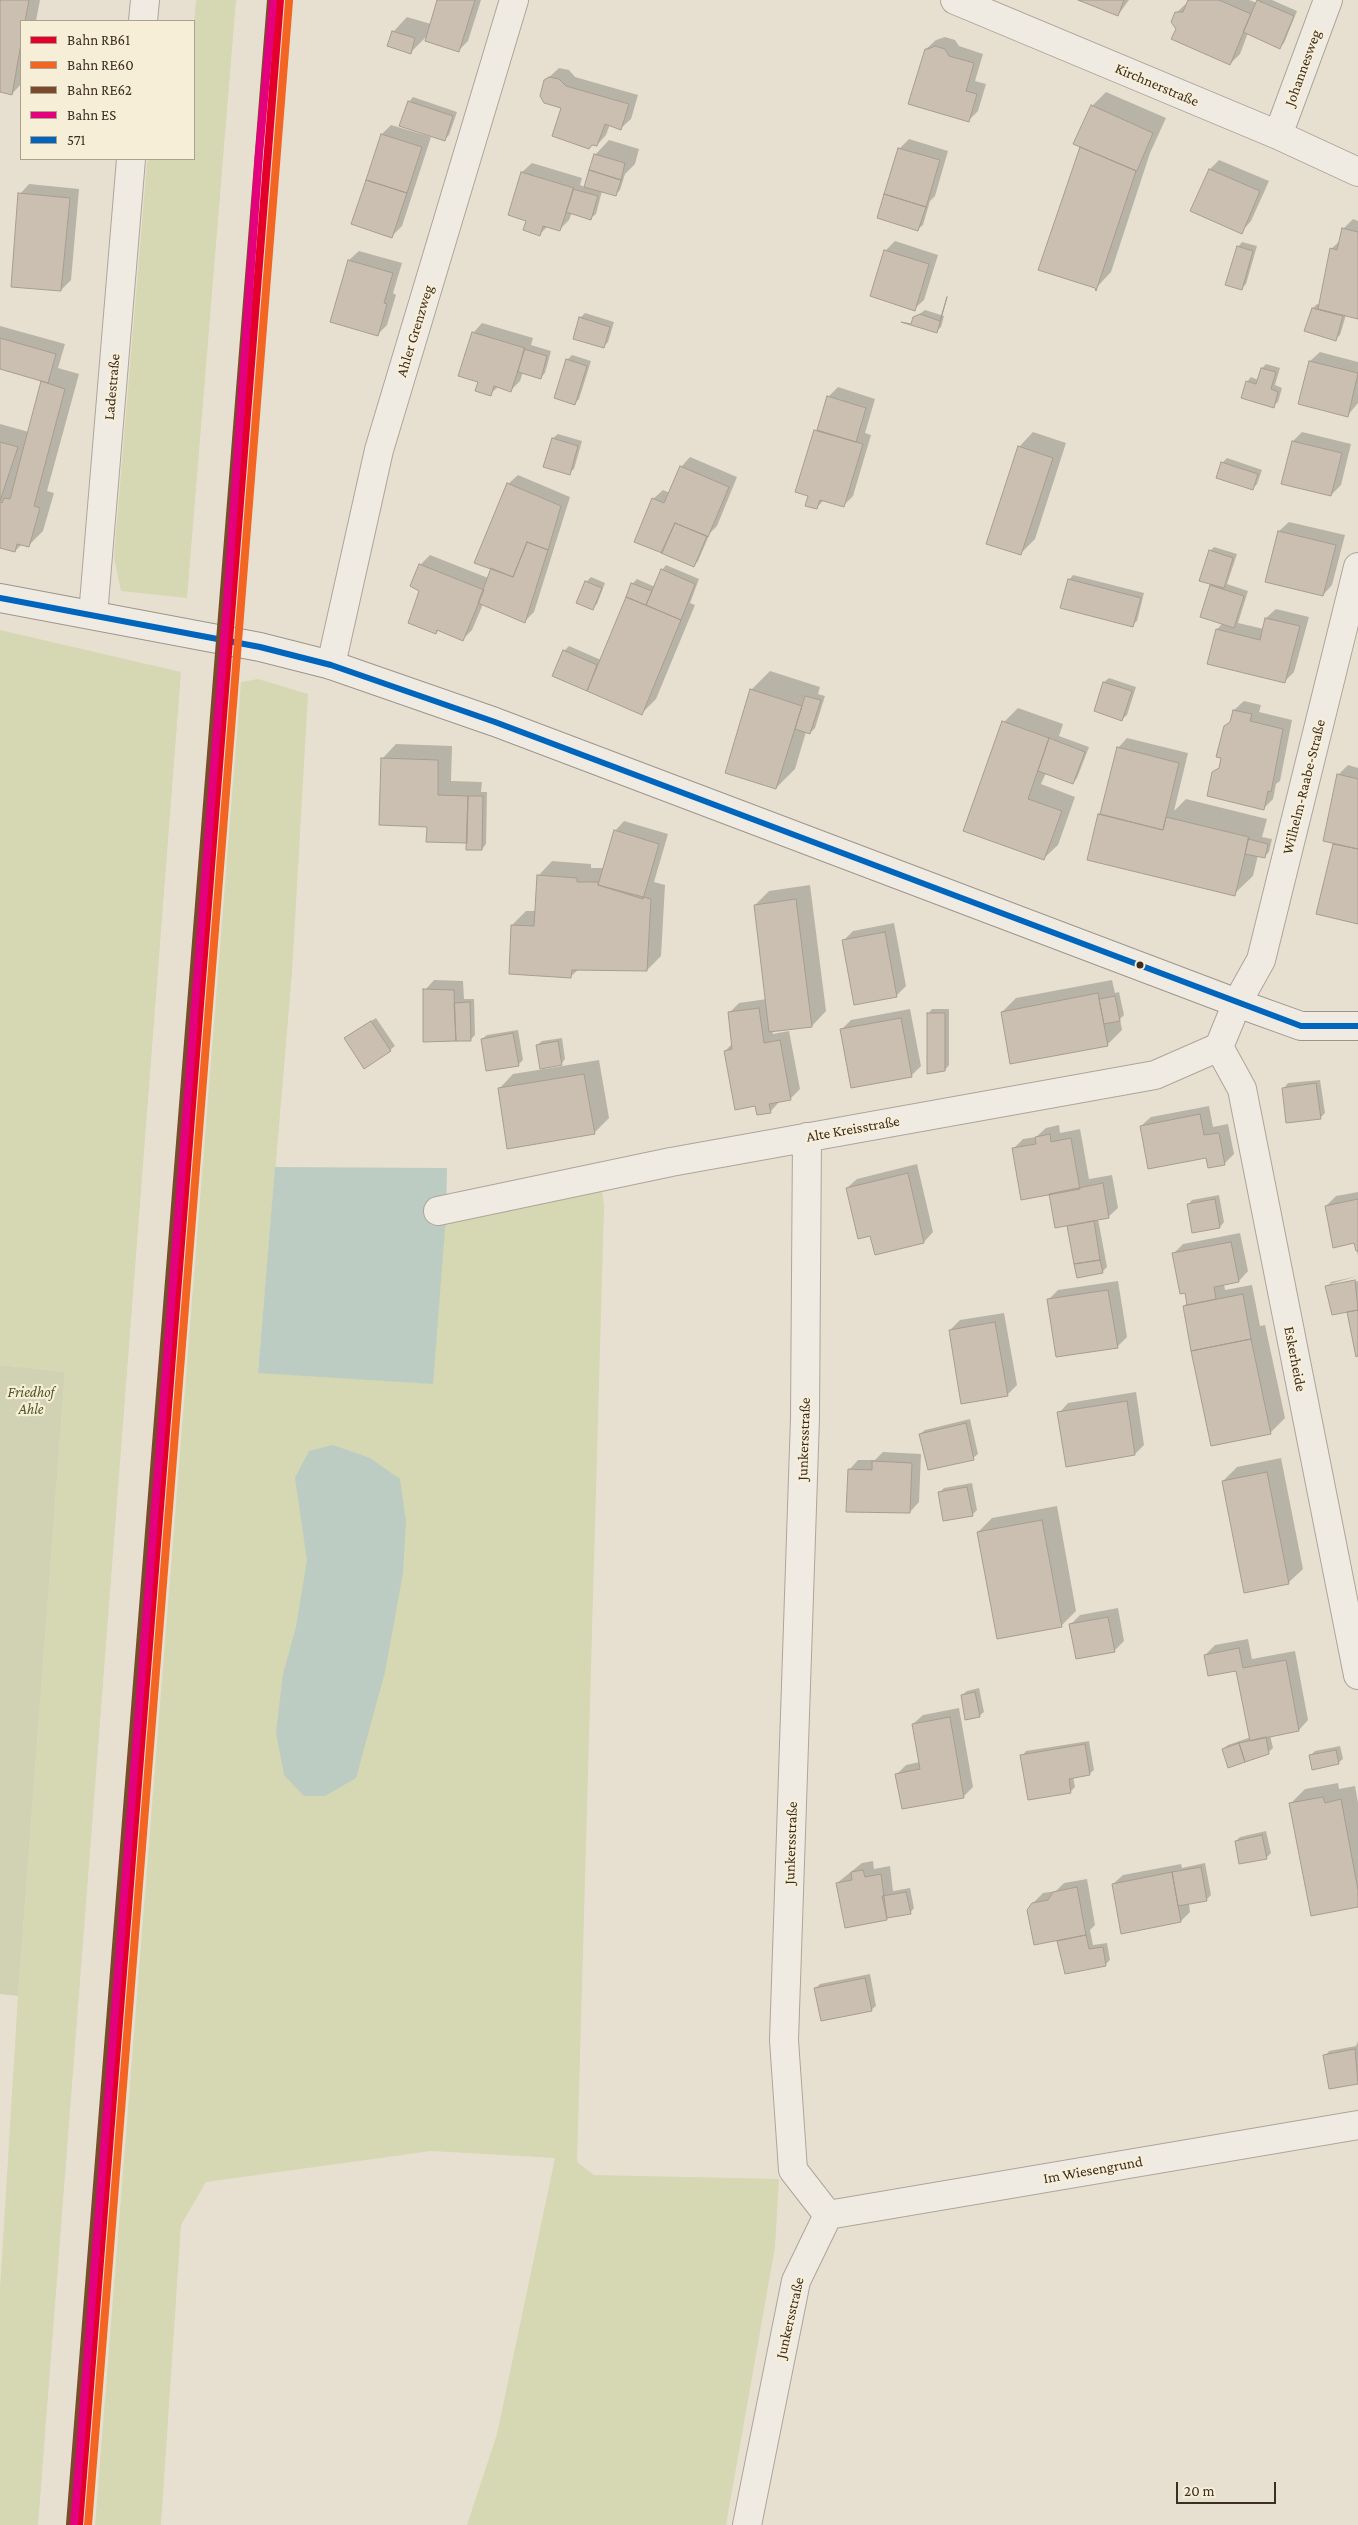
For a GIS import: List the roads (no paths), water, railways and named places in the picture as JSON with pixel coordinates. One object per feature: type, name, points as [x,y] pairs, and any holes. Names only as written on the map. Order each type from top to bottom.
[{"type":"street","points":[[143,20],[145,0]]},
{"type":"street","name":"Ahler Grenzweg","points":[[331,665],[379,450],[514,0]]},
{"type":"street","name":"Johannesweg","points":[[1278,135],[1328,0]]},
{"type":"street","name":"Kirchnerstraße","points":[[973,3],[1278,135],[1358,172]]},
{"type":"street","name":"Ladestraße","points":[[93,615],[131,160]]},
{"type":"street","name":"Wilhelm-Raabe-Straße","points":[[1237,1004],[1261,960],[1358,567]]},
{"type":"street","points":[[0,598],[260,647],[331,665],[495,722],[1237,1004],[1301,1026],[1358,1026]]},
{"type":"street","points":[[1219,1047],[1237,1004]]},
{"type":"street","name":"Alte Kreisstraße","points":[[438,1211],[671,1162],[1155,1074],[1219,1047]]},
{"type":"street","name":"Eskerheide","points":[[1219,1047],[1242,1089],[1358,1675]]},
{"type":"street","name":"Junkersstraße","points":[[747,2525],[796,2281],[828,2216],[793,2170],[784,2040],[805,1418],[807,1137]]},
{"type":"street","name":"Im Wiesengrund","points":[[828,2216],[1358,2125]]},
{"type":"rail line","name":"RE62","points":[[70,2524],[271,0]]},
{"type":"rail line","name":"RB61","points":[[79,2525],[280,0]]},
{"type":"rail line","name":"RE60","points":[[88,2525],[289,1]]},
{"type":"rail line","name":"ES","points":[[74,2525],[227,603],[259,153],[273,2]]},
{"type":"park label","name":"Friedhof Ahle","points":[[31,1400]]}]
